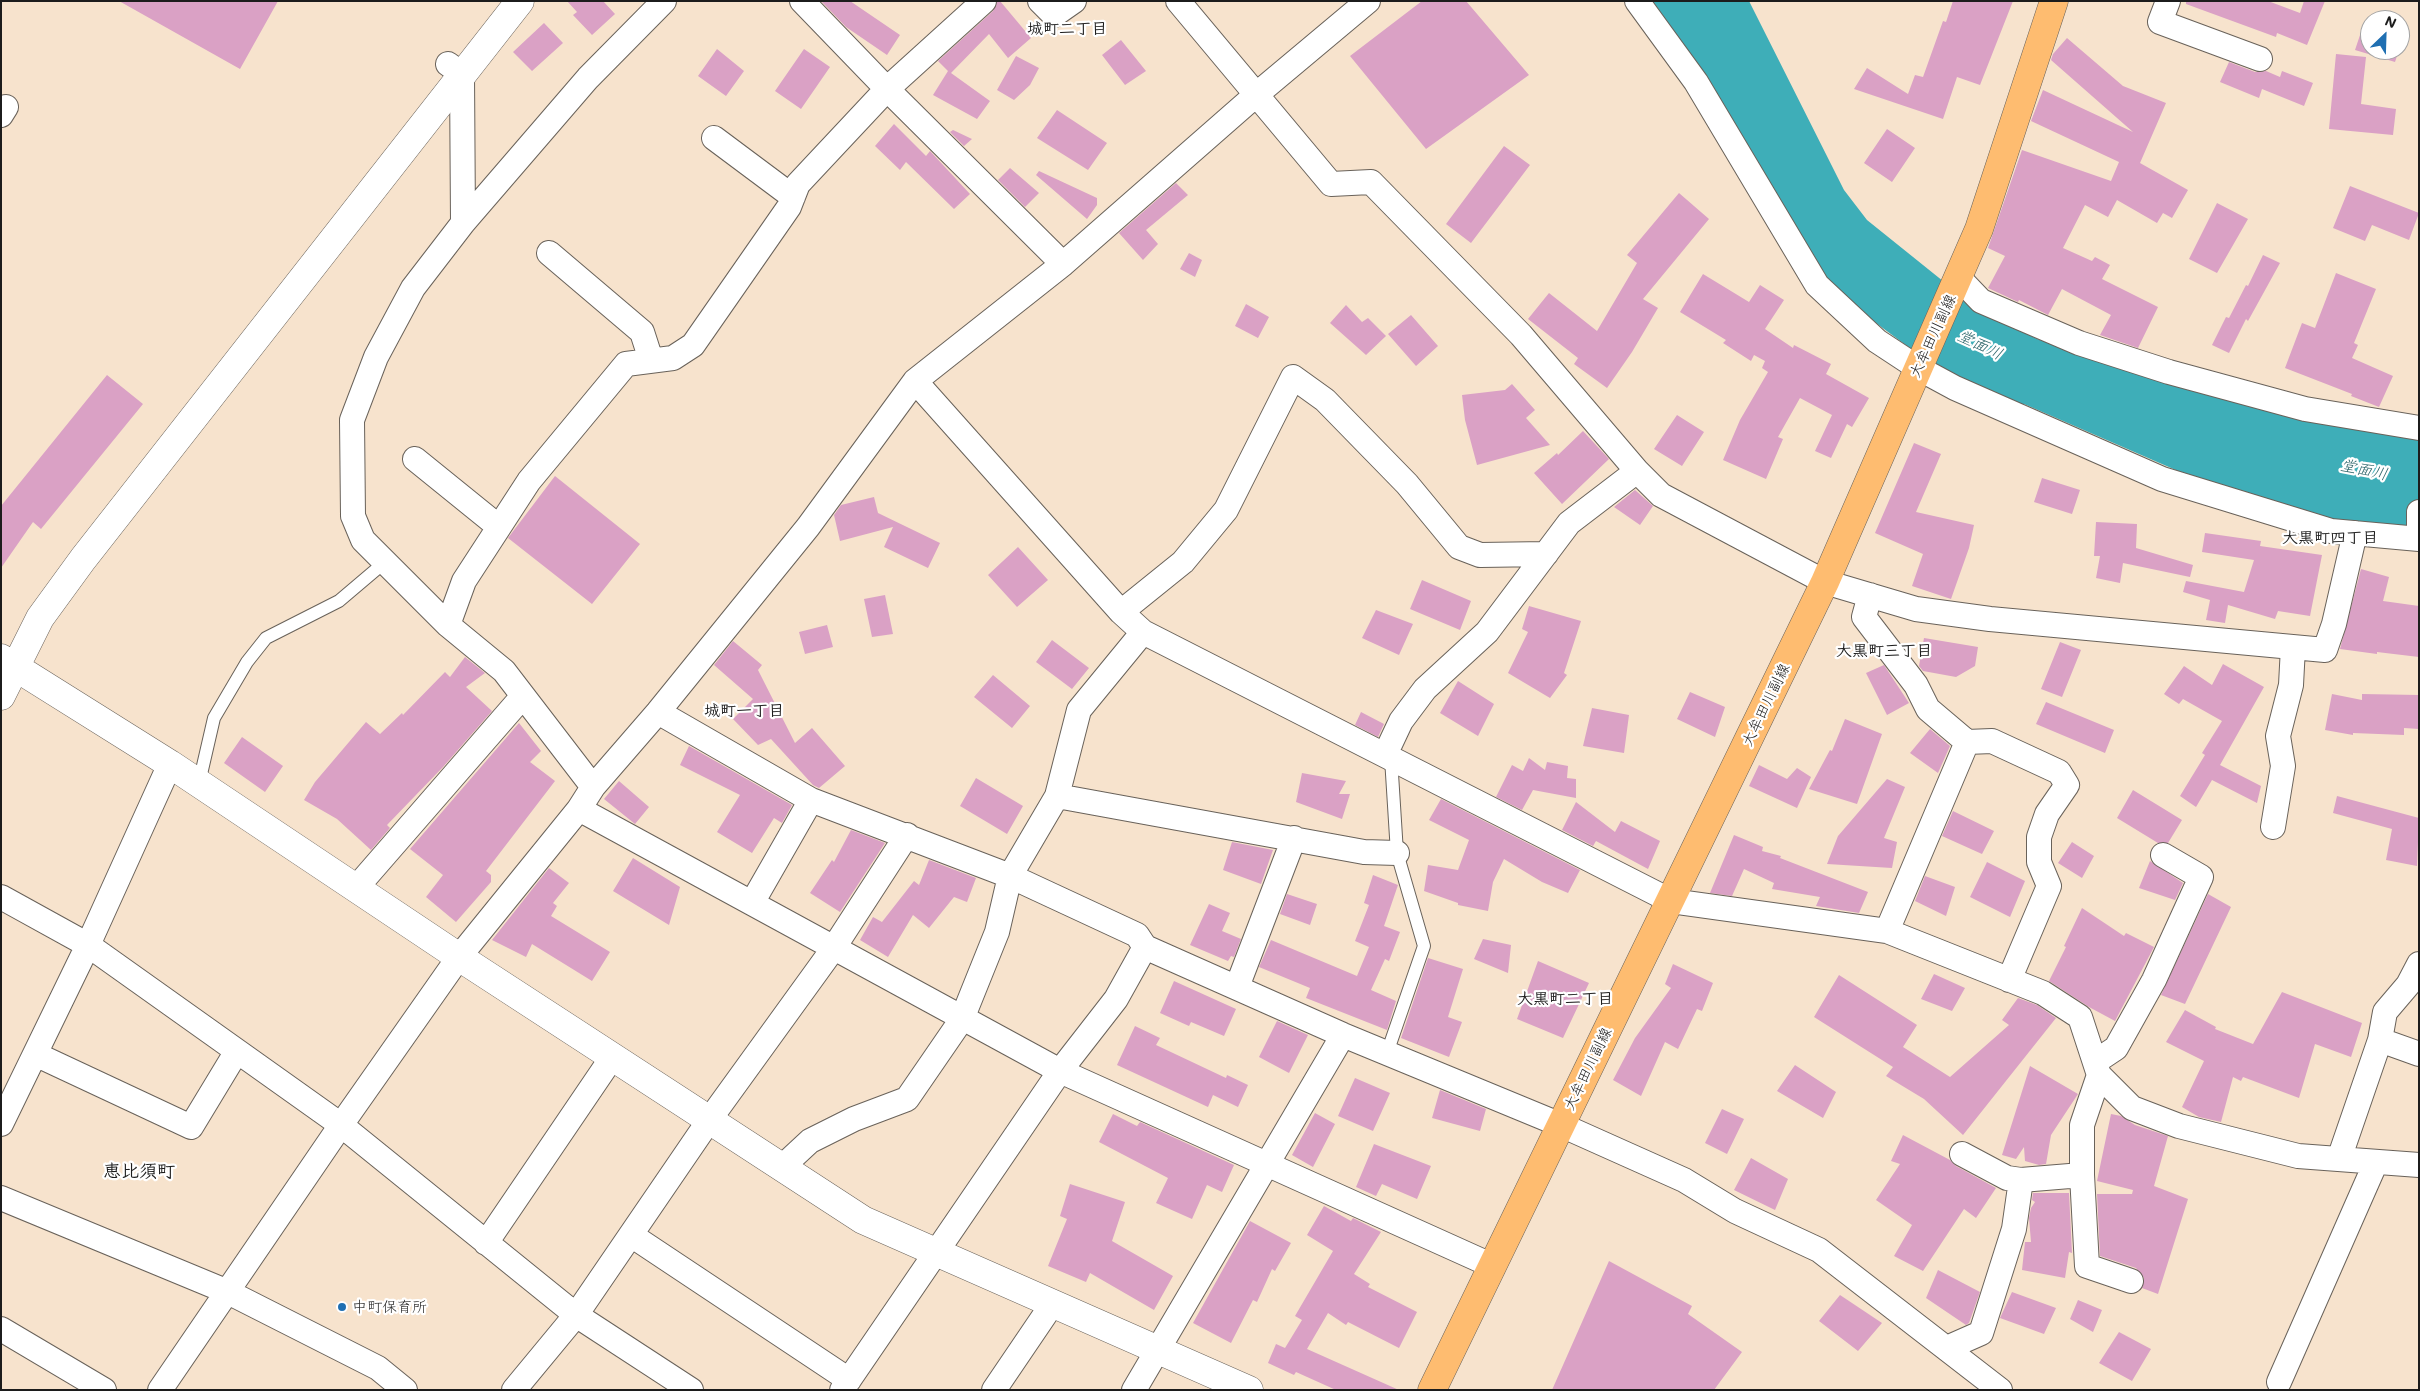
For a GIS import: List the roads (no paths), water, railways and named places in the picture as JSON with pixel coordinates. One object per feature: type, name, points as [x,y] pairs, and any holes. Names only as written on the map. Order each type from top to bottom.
[{"type":"main road","name":"大牟田川副線","points":[[1432,1390],[1825,582],[1919,364],[1980,229],[2054,1]]},
{"type":"street","points":[[593,787],[504,671],[448,625],[363,540],[353,516],[352,420],[376,357],[414,288],[463,223],[588,78],[664,1]]},
{"type":"street","points":[[802,1],[887,89],[1063,264]]},
{"type":"street","points":[[448,625],[464,581],[528,481],[626,364],[673,358],[693,345],[789,207],[798,184],[887,89],[984,1]]},
{"type":"street","points":[[1040,1],[1054,15],[1074,1]]},
{"type":"street","points":[[1178,1],[1330,184],[1371,182],[1521,335],[1637,471],[1661,496],[1825,582],[1916,609],[1990,619],[2325,650],[2334,624],[2355,533]]},
{"type":"street","points":[[160,1390],[341,1125],[460,957],[579,809],[593,787],[658,712],[808,527],[915,381],[1063,264],[1257,94],[1368,1]]},
{"type":"street","points":[[1637,1],[1696,82],[1817,285],[1877,341],[1919,364],[1954,388],[2162,479],[2331,530],[2355,533],[2418,530]]},
{"type":"street","points":[[2168,1],[2160,22],[2260,59]]},
{"type":"street","points":[[1,696],[5,660],[24,608],[68,548],[509,3]]},
{"type":"street","points":[[455,69],[463,223]]},
{"type":"street","points":[[714,138],[793,197]]},
{"type":"street","points":[[549,253],[642,332],[651,360]]},
{"type":"street","points":[[1955,286],[1981,301],[2097,348],[2169,372],[2305,409],[2419,428]]},
{"type":"street","points":[[1121,612],[1183,562],[1226,510],[1293,377],[1325,400],[1407,484],[1459,547],[1480,555],[1546,554]]},
{"type":"street","points":[[915,381],[1121,612],[1144,632],[1671,901],[1887,931],[2043,993],[2080,1016],[2097,1069],[2132,1108],[2179,1126],[2298,1156],[2419,1164]]},
{"type":"street","points":[[415,459],[499,526]]},
{"type":"street","points":[[1388,757],[1401,721],[1426,689],[1487,632],[1569,523],[1637,471]]},
{"type":"street","points":[[1870,595],[1864,617],[1916,685],[1928,709],[1967,742],[1992,741],[2059,772],[2067,785],[2047,814],[2039,837],[2039,862],[2049,886],[2010,980]]},
{"type":"street","points":[[782,1167],[810,1141],[854,1118],[907,1099],[962,1019],[997,932],[1010,876],[1057,796],[1079,710],[1144,632]]},
{"type":"street","points":[[2273,827],[2283,766],[2278,736],[2291,685],[2293,647]]},
{"type":"street","points":[[5,660],[170,764],[460,957],[863,1220],[1249,1390]]},
{"type":"street","points":[[356,888],[523,696]]},
{"type":"street","points":[[658,712],[812,800],[1010,876],[1138,935],[1145,947],[1343,1035],[1561,1125],[1684,1180],[1735,1211],[1819,1250],[1947,1348],[1985,1385]]},
{"type":"street","points":[[1887,931],[1967,742]]},
{"type":"street","points":[[1,1124],[88,945],[170,764]]},
{"type":"street","points":[[1057,796],[1364,852],[1397,853]]},
{"type":"street","points":[[752,904],[812,800]]},
{"type":"street","points":[[579,809],[1060,1071],[1492,1266]]},
{"type":"street","points":[[514,1390],[576,1315],[710,1119],[833,949],[907,835]]},
{"type":"street","points":[[1237,987],[1294,838]]},
{"type":"street","points":[[2131,1281],[2087,1266],[2082,1175],[2082,1125],[2097,1069],[2116,1048],[2154,980],[2201,877],[2163,855]]},
{"type":"street","points":[[1,897],[88,945],[341,1125],[576,1315],[690,1390]]},
{"type":"street","points":[[631,1235],[845,1385],[1060,1071],[1116,999],[1145,947]]},
{"type":"street","points":[[2339,1159],[2380,1040],[2385,1012],[2408,985],[2419,964]]},
{"type":"street","points":[[1134,1390],[1343,1035]]},
{"type":"street","points":[[2380,1040],[2419,1054]]},
{"type":"street","points":[[35,1054],[191,1127],[237,1051]]},
{"type":"street","points":[[486,1243],[613,1056]]},
{"type":"street","points":[[1962,1154],[2007,1178],[2021,1180],[2082,1175]]},
{"type":"street","points":[[2279,1382],[2376,1162]]},
{"type":"street","points":[[1947,1348],[1981,1333],[2014,1229],[2021,1180]]},
{"type":"street","points":[[1,1198],[228,1292],[378,1368],[405,1390]]},
{"type":"street","points":[[994,1390],[1053,1303]]},
{"type":"street","points":[[1,1328],[104,1390]]},
{"type":"lane","points":[[198,783],[214,718],[247,662],[266,638],[338,601],[385,562]]},
{"type":"lane","points":[[1387,1053],[1424,946],[1397,853],[1388,757]]},
{"type":"water","name":"堂面川","points":[[1644,1],[1749,1],[1844,190],[1867,220],[1974,306],[2037,339],[2169,378],[2419,436],[2419,526],[2404,529],[2318,519],[2180,477],[2178,471],[2024,404],[2018,406],[1949,373],[1907,346],[1853,306],[1825,276]]},
{"type":"place","name":"中町保育所","points":[[342,1307]]},
{"type":"district","name":"城町二丁目","points":[[1067,29]]},
{"type":"district","name":"大黒町四丁目","points":[[2330,538]]},
{"type":"district","name":"大黒町三丁目","points":[[1884,651]]},
{"type":"district","name":"城町一丁目","points":[[744,711]]},
{"type":"district","name":"大黒町二丁目","points":[[1565,999]]},
{"type":"district","name":"恵比須町","points":[[139,1171]]}]
